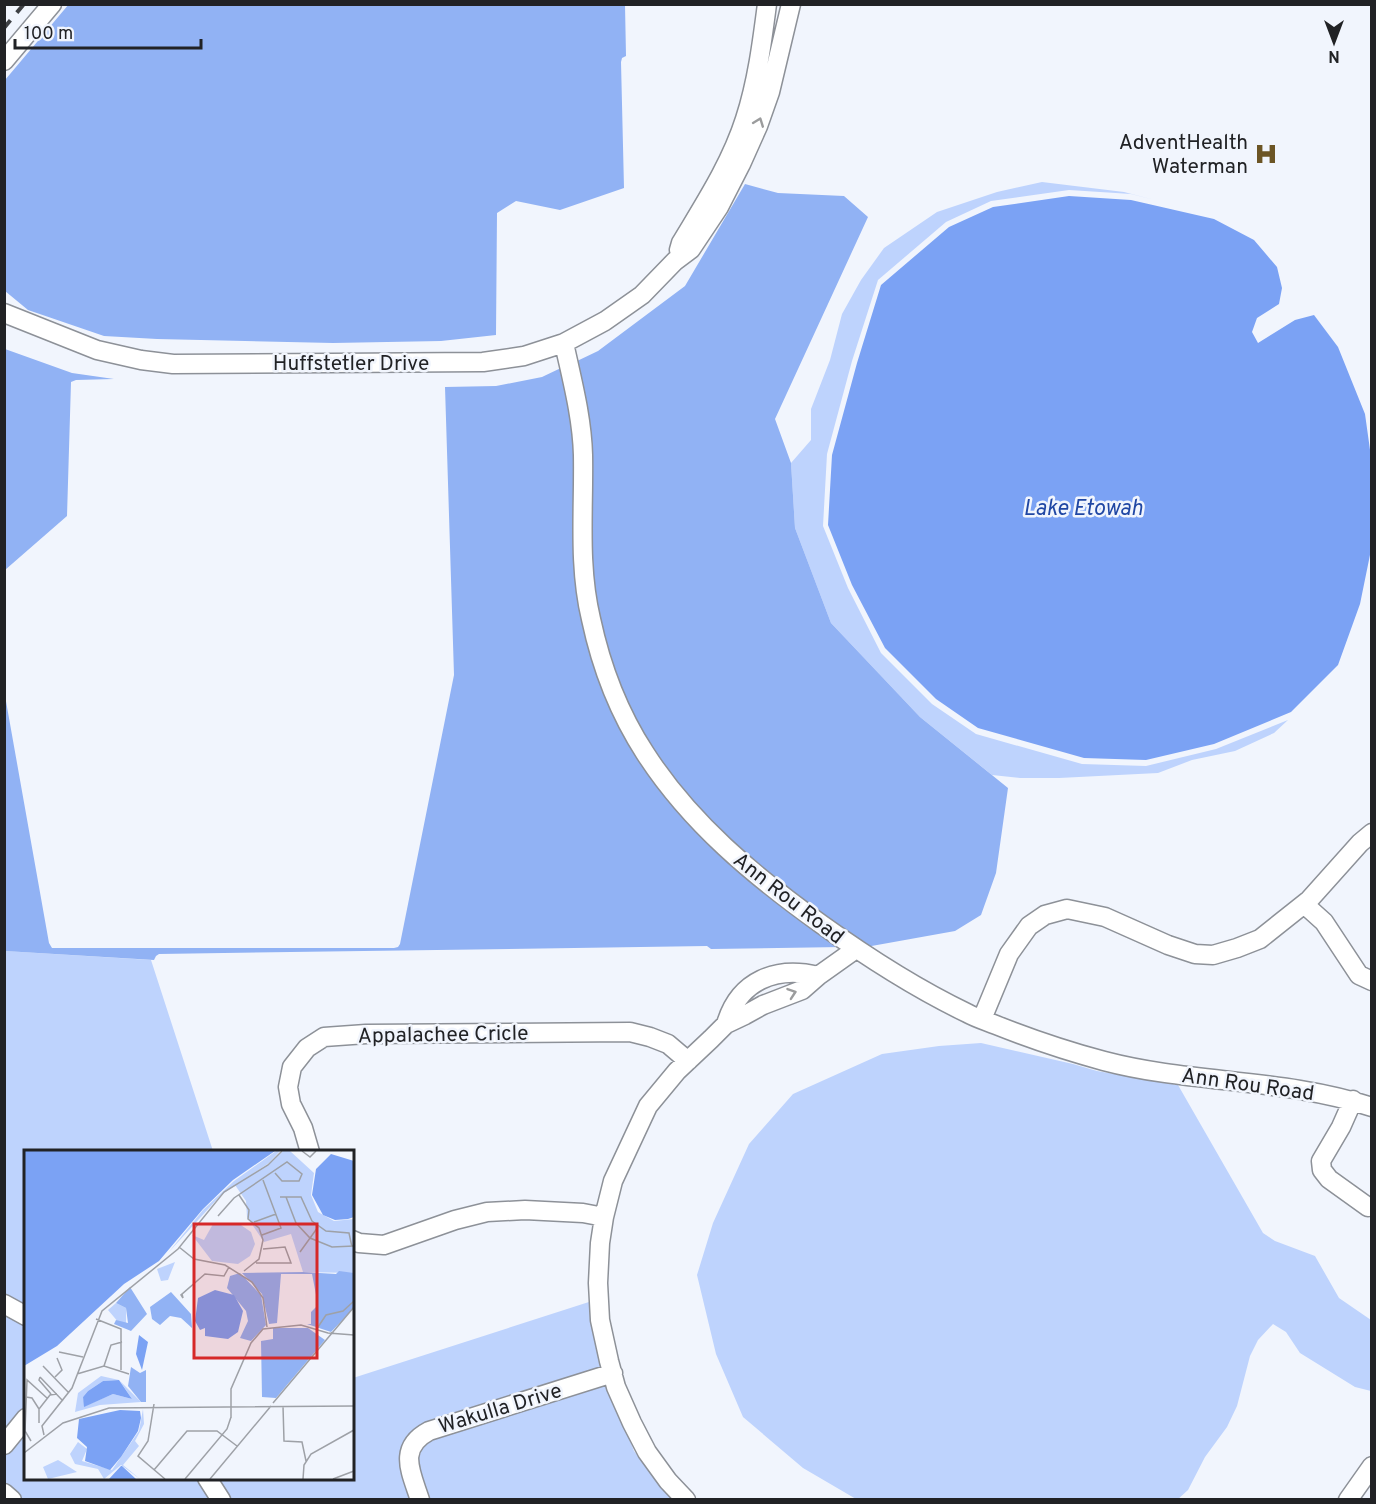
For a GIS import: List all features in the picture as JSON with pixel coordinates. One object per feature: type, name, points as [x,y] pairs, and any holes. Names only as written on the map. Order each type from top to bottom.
[{"type":"street","points":[[4,61],[52,4]]},
{"type":"street","name":"Huffstetler Drive","points":[[675,261],[681,243],[730,157],[744,121],[754,88],[767,4]]},
{"type":"street","name":"Huffstetler Drive","points":[[5,314],[97,350],[141,360],[173,364],[483,362],[524,356],[564,343],[605,321],[642,295],[675,261],[691,249],[718,207],[758,126],[770,92],[791,4]]},
{"type":"street","name":"Ann Rou Road","points":[[564,343],[580,421],[583,453],[584,576],[591,619],[605,668],[620,707],[644,752],[668,786],[700,824],[724,847],[784,897],[856,949],[914,985],[969,1014],[1031,1039],[1145,1070],[1334,1095],[1371,1107]]},
{"type":"street","points":[[982,1019],[1009,954],[1029,926],[1045,915],[1067,909],[1105,917],[1168,945],[1195,954],[1213,955],[1260,939],[1304,904],[1371,833]]},
{"type":"street","points":[[1304,904],[1324,922],[1359,975],[1371,981]]},
{"type":"street","points":[[686,1500],[647,1452],[632,1423],[616,1387],[600,1320],[598,1283],[600,1243],[613,1181],[648,1106],[677,1071],[726,1024],[778,998],[802,990],[856,949]]},
{"type":"street","points":[[726,1024],[740,996],[756,982],[776,974],[818,976]]},
{"type":"street","points":[[747,990],[759,1007]]},
{"type":"street","name":"Appalachee Cricle","points":[[309,1150],[303,1128],[291,1104],[288,1088],[292,1067],[307,1048],[324,1037],[366,1034],[630,1032],[668,1044],[688,1061]]},
{"type":"street","points":[[1353,1100],[1341,1127],[1321,1161],[1322,1170],[1329,1179],[1368,1207]]},
{"type":"street","points":[[354,1241],[359,1244],[384,1245],[455,1220],[487,1212],[525,1210],[585,1213],[604,1217]]},
{"type":"street","points":[[4,1304],[24,1315]]},
{"type":"street","name":"Wakulla Drive","points":[[420,1500],[408,1458],[412,1444],[422,1435],[439,1427],[613,1373]]},
{"type":"street","points":[[4,1445],[24,1420]]},
{"type":"street","points":[[1348,1500],[1371,1466]]},
{"type":"street","points":[[208,1480],[221,1500]]},
{"type":"street","points":[[4,1493],[12,1500]]},
{"type":"shaded area","points":[[69,4],[625,5],[626,56],[621,62],[624,188],[560,210],[516,201],[497,213],[496,335],[441,341],[333,343],[104,336],[28,310],[5,291],[5,80]]},
{"type":"shaded area","points":[[1042,182],[1124,192],[1151,199],[1131,194],[1069,190],[991,201],[946,222],[878,280],[852,361],[827,454],[823,526],[848,588],[881,653],[932,704],[976,734],[1082,764],[1146,766],[1216,749],[1288,720],[1274,733],[1235,751],[1192,760],[1158,773],[1059,778],[992,775],[920,717],[831,623],[795,528],[791,463],[811,440],[811,409],[830,360],[842,314],[861,280],[884,248],[937,212],[997,192]]},
{"type":"shaded area","points":[[745,184],[778,193],[844,196],[868,217],[775,419],[791,463],[795,528],[831,623],[920,717],[1008,788],[996,873],[981,915],[955,931],[866,947],[787,891],[705,818],[649,747],[625,704],[611,665],[590,575],[575,362],[598,351],[685,286]]},
{"type":"shaded area","points":[[5,349],[72,373],[114,379],[71,382],[67,516],[5,570]]},
{"type":"shaded area","points":[[563,367],[574,423],[577,577],[639,756],[842,947],[711,949],[707,946],[159,954],[154,960],[5,951],[4,690],[49,943],[52,948],[398,947],[454,675],[445,387],[496,386],[542,377]]},
{"type":"shaded area","points":[[5,951],[151,960],[213,1150],[24,1150],[24,1480],[354,1480],[354,1378],[592,1301],[603,1372],[634,1451],[672,1499],[5,1500]]},
{"type":"shaded area","points":[[981,1043],[1097,1071],[1178,1085],[1263,1233],[1275,1241],[1315,1256],[1339,1298],[1371,1320],[1371,1391],[1355,1387],[1300,1353],[1286,1332],[1273,1324],[1258,1340],[1250,1356],[1237,1406],[1227,1427],[1205,1457],[1188,1490],[1177,1500],[856,1499],[803,1468],[743,1417],[716,1354],[697,1275],[713,1223],[749,1144],[793,1094],[882,1054]]},
{"type":"water","name":"Lake Etowah","points":[[1069,196],[1131,200],[1214,219],[1254,240],[1277,267],[1282,288],[1279,304],[1257,318],[1252,332],[1258,343],[1295,320],[1314,315],[1338,347],[1365,414],[1371,457],[1371,550],[1360,604],[1338,665],[1291,712],[1214,744],[1146,760],[1084,758],[978,728],[936,699],[885,648],[852,585],[828,525],[832,455],[881,285],[949,227],[993,207]]},
{"type":"railway","points":[[4,28],[24,4]]},
{"type":"place","name":"AdventHealth Waterman","points":[[1266,154]]}]
